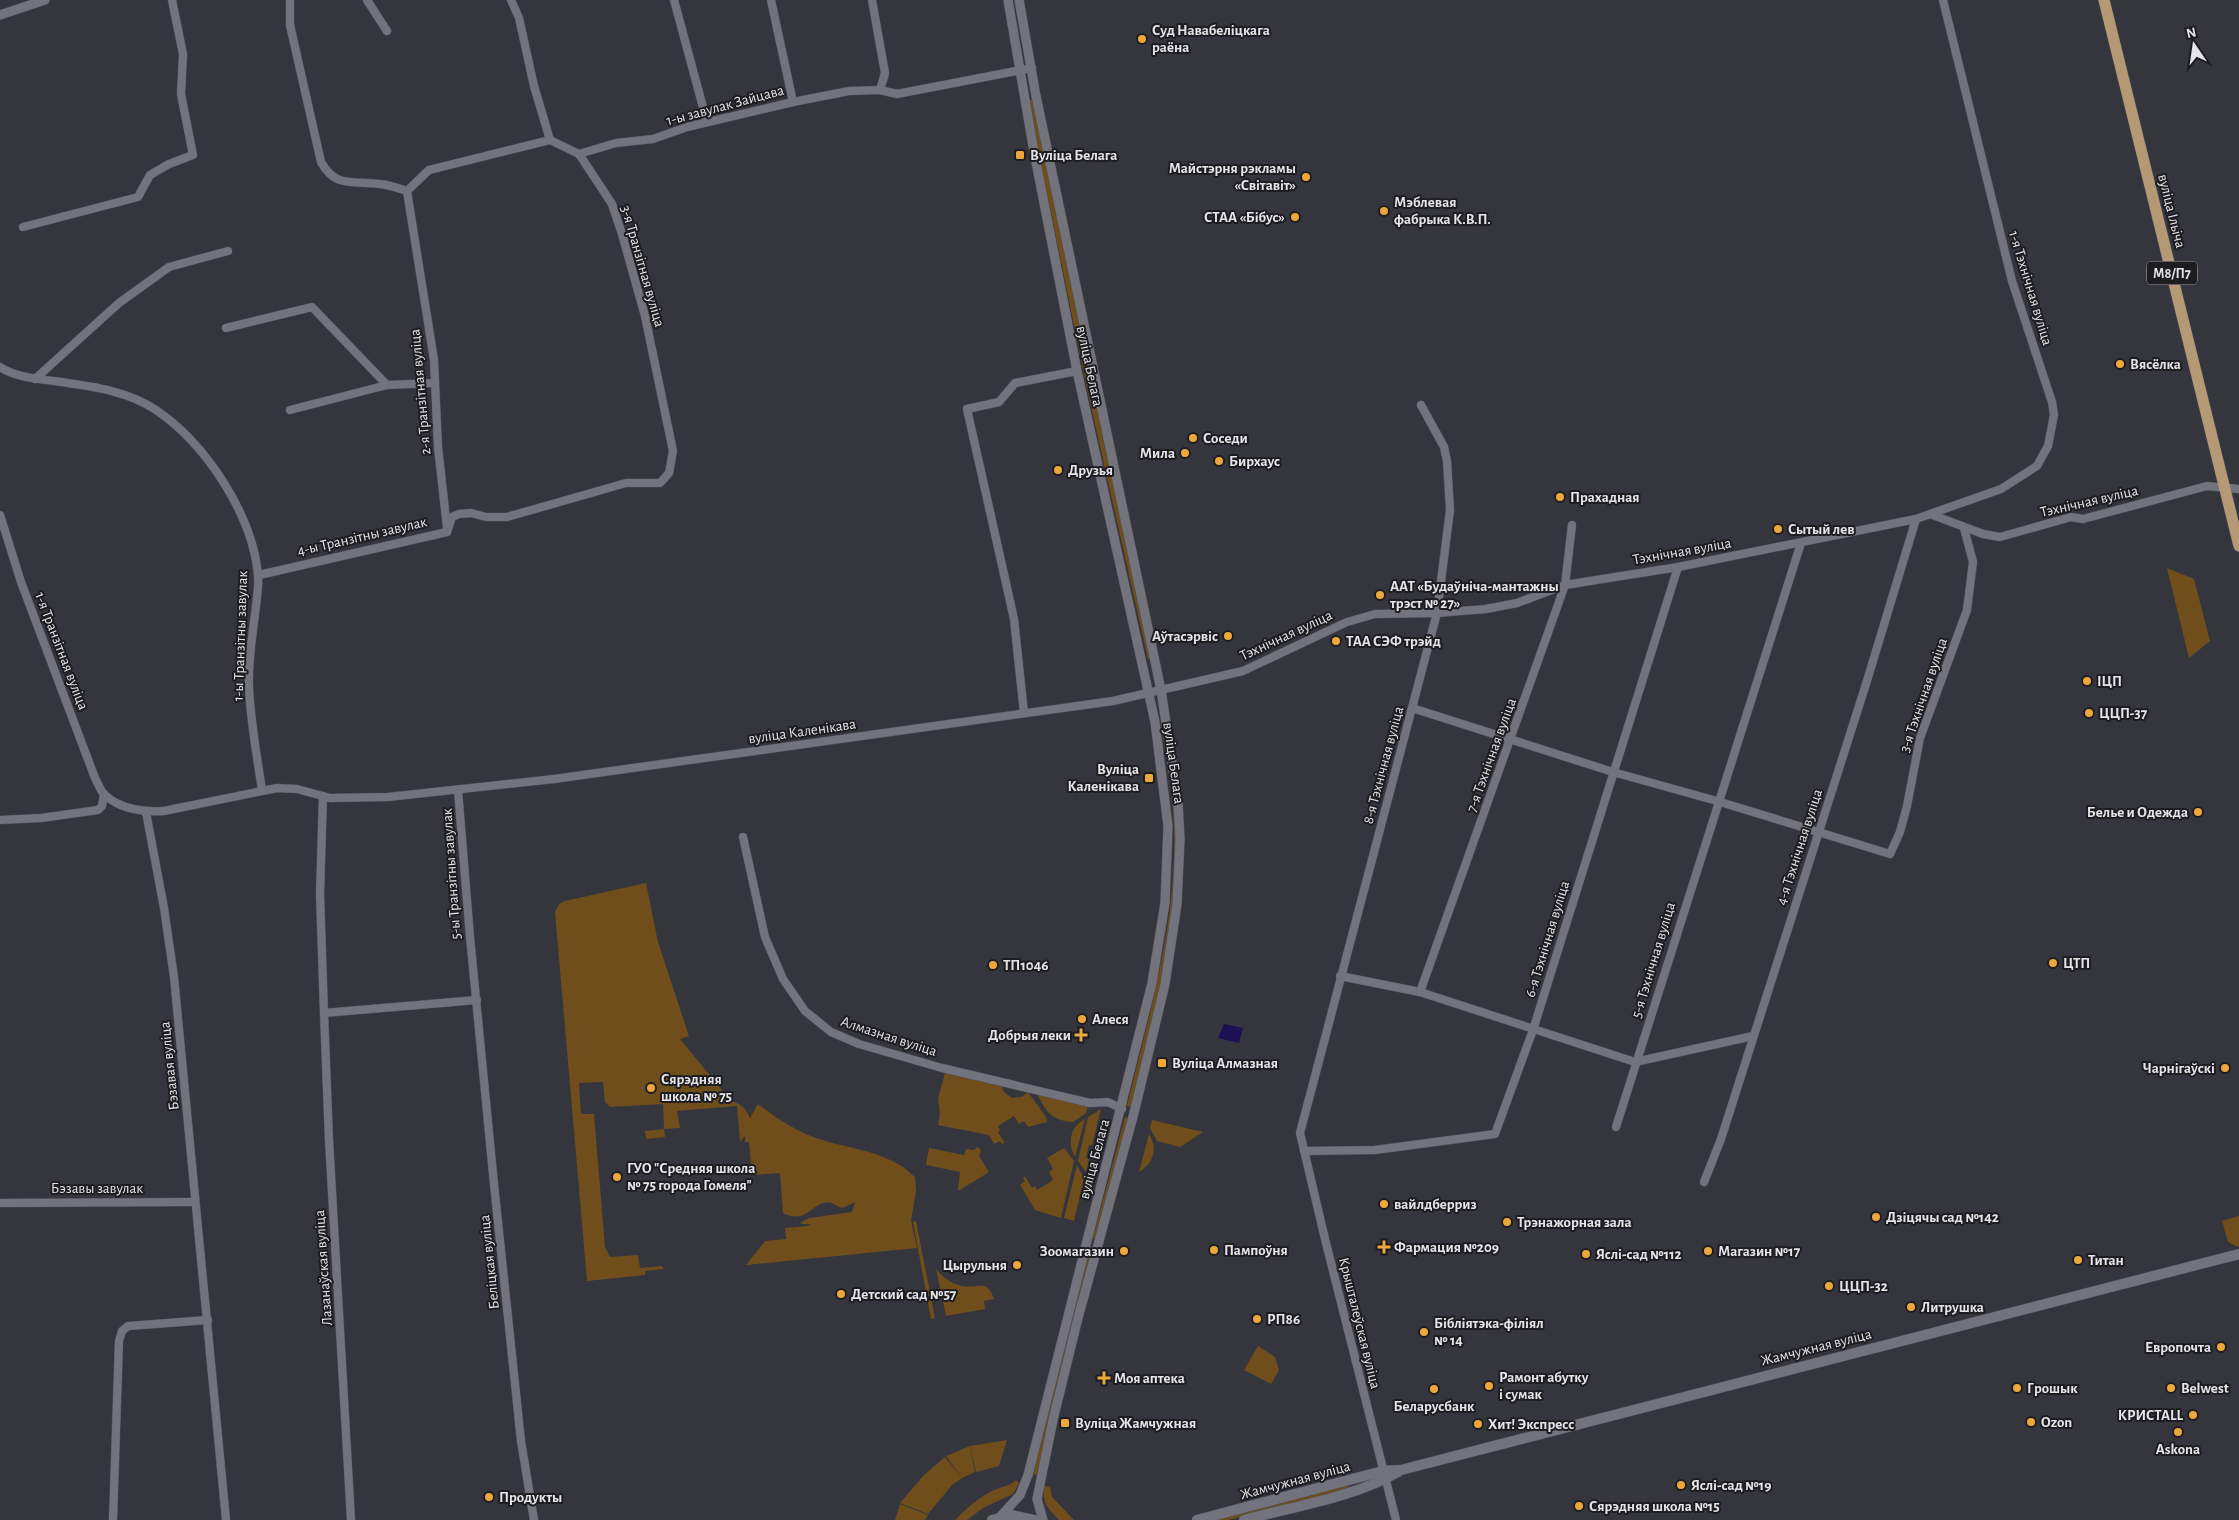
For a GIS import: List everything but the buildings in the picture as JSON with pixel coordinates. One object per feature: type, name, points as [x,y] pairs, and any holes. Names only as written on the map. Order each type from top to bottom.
[{"type":"main road","name":"вуліца Ільіча","points":[[2104,0],[2239,546]]},
{"type":"main road","name":"Жамчужная вуліца","points":[[1197,1520],[1384,1475],[2239,1254]]},
{"type":"main road","name":"Жамчужная вуліца","points":[[1244,1520],[1352,1491],[1384,1475]]},
{"type":"main road","points":[[995,1519],[1020,1516],[1034,1520]]},
{"type":"street","points":[[0,15],[45,0]]},
{"type":"street","points":[[23,227],[138,197],[150,175],[169,164],[193,155],[181,94],[183,54],[172,0]]},
{"type":"street","points":[[290,0],[290,26],[321,162],[327,173],[342,182],[380,184],[407,191],[429,170],[550,140],[534,86],[519,18],[511,0]]},
{"type":"street","points":[[367,0],[387,31]]},
{"type":"street","points":[[674,0],[707,122]]},
{"type":"street","points":[[771,0],[793,102]]},
{"type":"street","points":[[872,0],[885,73],[880,90]]},
{"type":"street","name":"вуліца Белага","points":[[995,1519],[1020,1495],[1028,1475],[1079,1270],[1122,1109],[1152,983],[1165,902],[1168,826],[1162,768],[1149,693],[1077,371],[1019,70],[1008,0]]},
{"type":"street","name":"вуліца Белага","points":[[1019,0],[1161,690],[1178,802],[1180,839],[1177,904],[1161,1000],[1134,1113],[1078,1318],[1040,1478],[1038,1499],[1043,1520]]},
{"type":"street","name":"1-я Тэхнічная вуліца","points":[[1930,514],[2001,489],[2037,466],[2048,446],[2054,415],[2052,402],[2012,281],[1944,0]]},
{"type":"street","name":"1-ы завулак Зайцава","points":[[578,154],[616,143],[653,139],[707,122],[849,91],[880,90],[897,94],[1032,68]]},
{"type":"street","name":"3-я Транзітная вуліца","points":[[550,140],[578,154],[612,204],[645,316],[673,451]]},
{"type":"street","name":"2-я Транзітная вуліца","points":[[407,191],[434,360],[438,447],[447,532]]},
{"type":"street","points":[[35,379],[119,303],[169,267],[228,252]]},
{"type":"street","points":[[226,328],[312,307],[387,385]]},
{"type":"street","name":"1-ы Транзітны завулак","points":[[0,367],[35,379],[107,390],[126,396],[156,410],[183,433],[228,488],[242,514],[249,533],[258,575],[249,685],[262,790]]},
{"type":"street","points":[[1024,713],[1014,619],[967,409],[999,402],[1011,386],[1023,381],[1077,371]]},
{"type":"street","points":[[290,410],[387,385],[435,383]]},
{"type":"street","name":"8-я Тэхнічная вуліца","points":[[1300,1133],[1437,613],[1450,510],[1447,461],[1444,447],[1421,404]]},
{"type":"street","name":"4-ы Транзітны завулак","points":[[258,575],[447,532],[452,517],[459,514],[471,513],[486,517],[506,517],[626,482],[660,483],[669,473],[673,451]]},
{"type":"street","name":"Тэхнічная вуліца","points":[[1149,693],[1243,671],[1348,622],[1375,614],[1437,613],[1486,609],[1517,603],[1565,585],[1678,567],[1916,519],[1930,514],[1964,528],[2000,536],[2071,517],[2083,519],[2206,486],[2239,489]]},
{"type":"street","name":"1-я Транзітная вуліца","points":[[0,515],[31,610],[95,778],[104,794]]},
{"type":"street","name":"4-я Тэхнічная вуліца","points":[[1704,1182],[1720,1139],[1866,684],[1916,519]]},
{"type":"street","name":"7-я Тэхнічная вуліца","points":[[1420,992],[1565,585],[1572,525]]},
{"type":"street","name":"3-я Тэхнічная вуліца","points":[[1817,833],[1890,854],[1900,832],[1907,806],[1920,738],[1967,610],[1973,562],[1964,528]]},
{"type":"street","name":"5-я Тэхнічная вуліца","points":[[1616,1127],[1635,1062],[1801,543]]},
{"type":"street","name":"6-я Тэхнічная вуліца","points":[[1304,1151],[1375,1150],[1495,1134],[1533,1030],[1678,567]]},
{"type":"street","name":"вуліца Каленікава","points":[[458,790],[728,756],[1113,701],[1149,693]]},
{"type":"street","points":[[1412,708],[1511,741],[1718,801],[1817,833]]},
{"type":"street","name":"5-ы Транзітны завулак","points":[[104,794],[121,805],[146,812],[164,811],[262,790],[286,788],[323,796],[388,797],[458,790],[476,1000]]},
{"type":"street","points":[[0,820],[40,818],[98,810],[102,806],[104,794]]},
{"type":"street","points":[[323,796],[320,894],[324,1013],[476,1000]]},
{"type":"street","name":"Бэзавая вуліца","points":[[146,812],[164,908],[174,977],[188,1112],[194,1202],[208,1320],[226,1520]]},
{"type":"street","name":"Алмазная вуліца","points":[[743,837],[765,938],[783,979],[805,1012],[831,1032],[859,1044],[942,1068],[1090,1103],[1108,1102],[1122,1109]]},
{"type":"street","points":[[1340,976],[1420,992],[1635,1062],[1753,1036]]},
{"type":"street","name":"Беліцкая вуліца","points":[[476,1000],[521,1441],[534,1520]]},
{"type":"street","name":"Лазанаўская вуліца","points":[[324,1013],[329,1140],[350,1520]]},
{"type":"street","name":"Крышталеўская вуліца","points":[[1300,1133],[1396,1520]]},
{"type":"street","name":"Бэзавы завулак","points":[[0,1203],[194,1202]]},
{"type":"street","points":[[113,1520],[118,1350],[122,1331],[128,1326],[208,1320]]},
{"type":"shaded area","points":[[1034,99],[1152,658],[1148,659],[1086,384],[1032,120],[1029,100]]},
{"type":"shaded area","points":[[2167,568],[2194,579],[2210,641],[2189,658]]},
{"type":"shaded area","points":[[1165,722],[1177,814],[1177,869],[1165,959],[1132,1107],[1127,1106],[1160,969],[1171,899],[1174,864],[1171,789],[1161,723]]},
{"type":"shaded area","points":[[646,883],[658,942],[689,1036],[680,1039],[731,1101],[743,1107],[750,1118],[758,1104],[780,1120],[804,1133],[815,1138],[885,1158],[901,1166],[915,1177],[916,1191],[911,1221],[917,1248],[746,1265],[765,1241],[786,1239],[785,1228],[807,1226],[811,1224],[800,1223],[809,1218],[852,1212],[855,1202],[842,1208],[831,1203],[825,1203],[799,1216],[783,1213],[780,1173],[752,1175],[749,1142],[745,1142],[745,1136],[740,1142],[737,1106],[677,1111],[680,1128],[664,1129],[663,1104],[610,1107],[605,1102],[603,1082],[579,1083],[581,1114],[594,1114],[605,1247],[610,1257],[638,1255],[640,1268],[662,1266],[664,1269],[645,1271],[645,1275],[587,1281],[555,912],[559,904],[565,901]]},
{"type":"shaded area","points":[[1224,1024],[1243,1028],[1239,1043],[1218,1038]]},
{"type":"shaded area","points":[[945,1073],[1001,1085],[1004,1092],[1012,1098],[1022,1097],[1028,1092],[1046,1117],[1047,1122],[1028,1127],[1024,1121],[1019,1124],[1014,1116],[998,1126],[1000,1130],[998,1132],[1005,1143],[1002,1144],[1000,1141],[994,1144],[989,1135],[938,1125],[940,1114],[938,1098]]},
{"type":"shaded area","points":[[1037,1094],[1088,1105],[1086,1113],[1073,1122],[1059,1119],[1050,1114]]},
{"type":"shaded area","points":[[1101,1109],[1092,1145],[1089,1145],[1086,1158],[1089,1159],[1086,1172],[1078,1161],[1088,1117]]},
{"type":"shaded area","points":[[1125,1117],[1128,1118],[1097,1239],[1093,1238]]},
{"type":"shaded area","points":[[1085,1119],[1075,1157],[1071,1146],[1071,1136],[1076,1126]]},
{"type":"shaded area","points":[[1152,1120],[1203,1132],[1180,1147],[1157,1141],[1150,1128]]},
{"type":"shaded area","points":[[664,1129],[665,1137],[646,1139],[645,1131]]},
{"type":"shaded area","points":[[1149,1134],[1152,1139],[1153,1155],[1148,1164],[1139,1172]]},
{"type":"shaded area","points":[[977,1147],[981,1150],[979,1156],[989,1172],[960,1190],[958,1190],[960,1172],[926,1165],[929,1148],[964,1155],[966,1149],[974,1150]]},
{"type":"shaded area","points":[[1064,1148],[1074,1161],[1061,1218],[1035,1210],[1020,1185],[1025,1181],[1023,1178],[1025,1176],[1032,1188],[1035,1186],[1037,1190],[1053,1180],[1049,1172],[1053,1169],[1047,1158]]},
{"type":"shaded area","points":[[1077,1165],[1084,1178],[1074,1221],[1064,1218]]},
{"type":"shaded area","points":[[2239,1216],[2238,1247],[2228,1242],[2222,1221]]},
{"type":"shaded area","points":[[916,1221],[935,1318],[931,1319],[913,1222]]},
{"type":"shaded area","points":[[1090,1247],[1094,1248],[1037,1475],[1033,1474]]},
{"type":"shaded area","points":[[936,1269],[954,1284],[968,1287],[985,1286],[994,1299],[984,1301],[985,1309],[946,1316]]},
{"type":"shaded area","points":[[1258,1346],[1275,1357],[1279,1370],[1271,1384],[1244,1370]]},
{"type":"shaded area","points":[[1007,1440],[999,1466],[976,1472],[970,1446]]},
{"type":"shaded area","points":[[970,1446],[975,1472],[962,1478],[946,1456]]},
{"type":"shaded area","points":[[945,1457],[962,1478],[952,1485],[928,1514],[900,1503],[924,1475]]},
{"type":"shaded area","points":[[1016,1480],[1019,1483],[1013,1494],[983,1508],[967,1520],[955,1520],[967,1508],[993,1490]]},
{"type":"shaded area","points":[[1348,1485],[1349,1489],[1228,1520],[1210,1520]]},
{"type":"shaded area","points":[[1044,1486],[1050,1487],[1052,1497],[1074,1520],[1059,1520],[1045,1501]]},
{"type":"shaded area","points":[[900,1504],[928,1515],[925,1520],[895,1520]]},
{"type":"place","name":"Суд Навабеліцкага раёна","points":[[1142,39]]},
{"type":"place","name":"Вуліца Белага","points":[[1020,155]]},
{"type":"place","name":"Майстэрня рэкламы «Світавіт»","points":[[1306,177]]},
{"type":"place","name":"Мэблевая фабрыка К.В.П.","points":[[1384,211]]},
{"type":"place","name":"СТАА «Бібус»","points":[[1295,217]]},
{"type":"place","name":"Вясёлка","points":[[2120,364]]},
{"type":"place","name":"Соседи","points":[[1193,438]]},
{"type":"place","name":"Мила","points":[[1185,453]]},
{"type":"place","name":"Бирхаус","points":[[1219,461]]},
{"type":"place","name":"Друзья","points":[[1058,470]]},
{"type":"place","name":"Прахадная","points":[[1560,497]]},
{"type":"place","name":"Сытый лев","points":[[1778,529]]},
{"type":"place","name":"ААТ «Будаўніча-мантажны трэст № 27»","points":[[1380,595]]},
{"type":"place","name":"Аўтасэрвіс","points":[[1228,636]]},
{"type":"place","name":"ТАА СЭФ трэйд","points":[[1336,641]]},
{"type":"place","name":"ІЦП","points":[[2087,681]]},
{"type":"place","name":"ЦЦП-37","points":[[2089,713]]},
{"type":"place","name":"Вуліца Каленікава","points":[[1149,778]]},
{"type":"place","name":"Белье и Одежда","points":[[2198,812]]},
{"type":"place","name":"ЦТП","points":[[2053,963]]},
{"type":"place","name":"ТП1046","points":[[993,965]]},
{"type":"place","name":"Алеся","points":[[1082,1019]]},
{"type":"place","name":"Добрыя леки","points":[[1081,1035]]},
{"type":"place","name":"Вуліца Алмазная","points":[[1162,1063]]},
{"type":"place","name":"Чарнігаўскі","points":[[2225,1068]]},
{"type":"place","name":"Сярэдняя школа № 75","points":[[651,1088]]},
{"type":"place","name":"ГУО \"Средняя школа № 75 города Гомеля\"","points":[[617,1177]]},
{"type":"place","name":"вайлдберриз","points":[[1384,1204]]},
{"type":"place","name":"Дзіцячы сад №142","points":[[1876,1217]]},
{"type":"place","name":"Трэнажорная зала","points":[[1507,1222]]},
{"type":"place","name":"Фармация №209","points":[[1384,1247]]},
{"type":"place","name":"Пампоўня","points":[[1214,1250]]},
{"type":"place","name":"Зоомагазин","points":[[1124,1251]]},
{"type":"place","name":"Магазин №17","points":[[1708,1251]]},
{"type":"place","name":"Яслі-сад №112","points":[[1586,1254]]},
{"type":"place","name":"Титан","points":[[2078,1260]]},
{"type":"place","name":"Цырульня","points":[[1017,1265]]},
{"type":"place","name":"ЦЦП-32","points":[[1829,1286]]},
{"type":"place","name":"Детский сад №57","points":[[841,1294]]},
{"type":"place","name":"Литрушка","points":[[1911,1307]]},
{"type":"place","name":"РП86","points":[[1257,1319]]},
{"type":"place","name":"Бібліятэка-філіял № 14","points":[[1424,1332]]},
{"type":"place","name":"Европочта","points":[[2221,1347]]},
{"type":"place","name":"Моя аптека","points":[[1104,1378]]},
{"type":"place","name":"Рамонт абутку і сумак","points":[[1489,1386]]},
{"type":"place","name":"Грошык","points":[[2017,1388]]},
{"type":"place","name":"Belwest","points":[[2171,1388]]},
{"type":"place","name":"Беларусбанк","points":[[1434,1389]]},
{"type":"place","name":"КРИСТАLL","points":[[2193,1415]]},
{"type":"place","name":"Ozon","points":[[2031,1422]]},
{"type":"place","name":"Вуліца Жамчужная","points":[[1065,1423]]},
{"type":"place","name":"Хит! Экспресс","points":[[1478,1424]]},
{"type":"place","name":"Askona","points":[[2178,1432]]},
{"type":"place","name":"Яслі-сад №19","points":[[1681,1485]]},
{"type":"place","name":"Продукты","points":[[489,1497]]},
{"type":"place","name":"Сярэдняя школа №15","points":[[1579,1506]]}]
